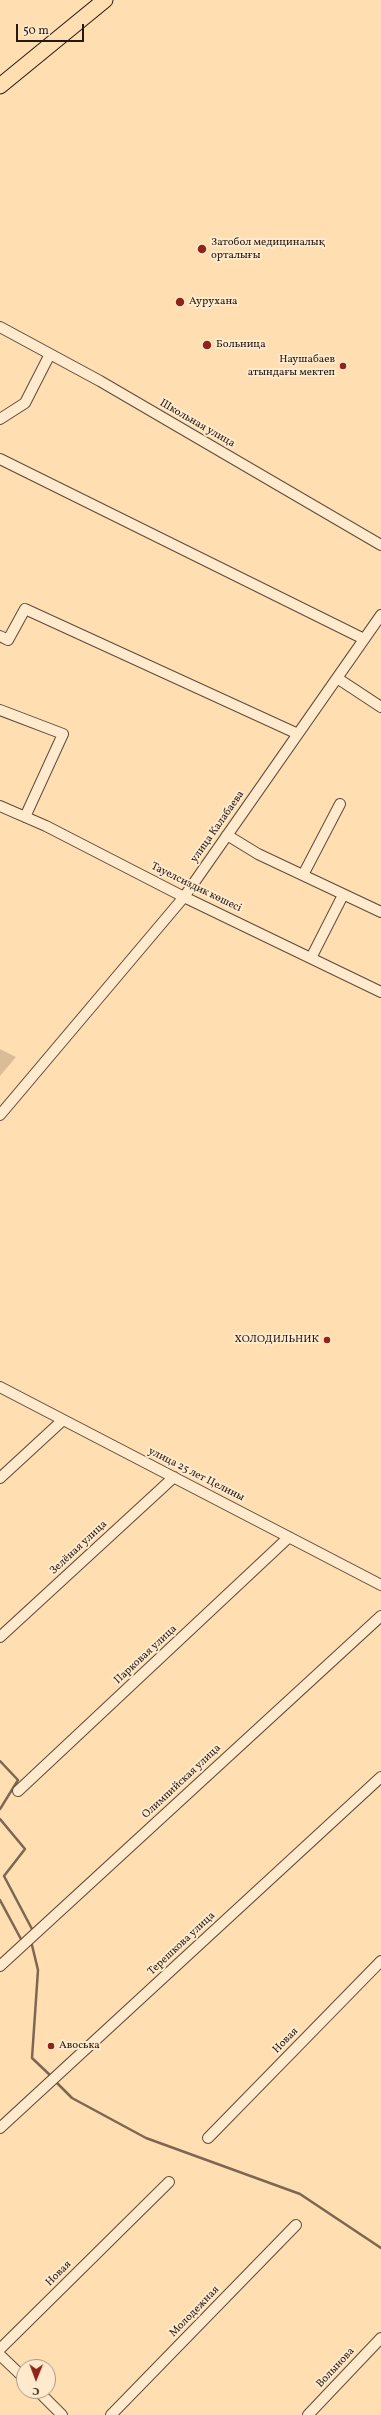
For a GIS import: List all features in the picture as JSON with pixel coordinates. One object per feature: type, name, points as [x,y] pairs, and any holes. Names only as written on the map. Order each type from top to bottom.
[{"type":"highway","points":[[0,86],[105,0]]},
{"type":"street","name":"Школьная улица","points":[[0,327],[50,354],[381,545]]},
{"type":"street","points":[[0,419],[25,404],[50,354]]},
{"type":"street","points":[[0,459],[364,639]]},
{"type":"street","points":[[0,636],[8,640],[25,610],[298,734]]},
{"type":"street","name":"улица Калабаева","points":[[0,1115],[184,897],[381,615]]},
{"type":"street","points":[[337,678],[381,707]]},
{"type":"street","points":[[0,710],[63,734],[25,817]]},
{"type":"street","points":[[303,876],[340,804]]},
{"type":"street","name":"Тауелсиздик көшесі","points":[[0,806],[381,992]]},
{"type":"street","points":[[227,835],[258,854],[381,912]]},
{"type":"street","points":[[311,958],[343,895]]},
{"type":"street","name":"улица 25 лет Целины","points":[[0,1387],[381,1585]]},
{"type":"street","points":[[0,1478],[63,1420]]},
{"type":"street","name":"Зелёная улица","points":[[0,1637],[174,1477]]},
{"type":"street","name":"Парковая улица","points":[[18,1791],[290,1537]]},
{"type":"street","name":"Олимпийская улица","points":[[0,1966],[381,1616]]},
{"type":"street","name":"Терешкова улица","points":[[0,2128],[381,1777]]},
{"type":"street","name":"Новая","points":[[208,2138],[381,1961]]},
{"type":"street","name":"Новая","points":[[0,2349],[169,2182]]},
{"type":"street","name":"Молодежная","points":[[112,2415],[296,2225]]},
{"type":"street","name":"Волынова","points":[[308,2415],[381,2338]]},
{"type":"street","points":[[0,2355],[16,2370]]},
{"type":"street","points":[[46,2399],[62,2415]]},
{"type":"shaded area","points":[[0,1049],[16,1057],[0,1076]]},
{"type":"waterway","points":[[0,1761],[18,1780],[0,1809]]},
{"type":"waterway","points":[[0,1819],[25,1849],[4,1876],[33,1931]]},
{"type":"waterway","points":[[0,1900],[22,1941]]},
{"type":"waterway","points":[[31,1941],[38,1970],[32,2058],[52,2077]]},
{"type":"waterway","points":[[55,2081],[72,2098],[146,2138],[300,2194],[381,2248]]},
{"type":"place","name":"Затобол медициналық орталығы","points":[[202,249]]},
{"type":"place","name":"Аурухана","points":[[180,302]]},
{"type":"place","name":"Больница","points":[[207,345]]},
{"type":"place","name":"Наушабаев атындағы мектеп","points":[[343,366]]},
{"type":"place","name":"ХОЛОДИЛЬНИК","points":[[327,1340]]},
{"type":"place","name":"Авоська","points":[[51,2046]]}]
